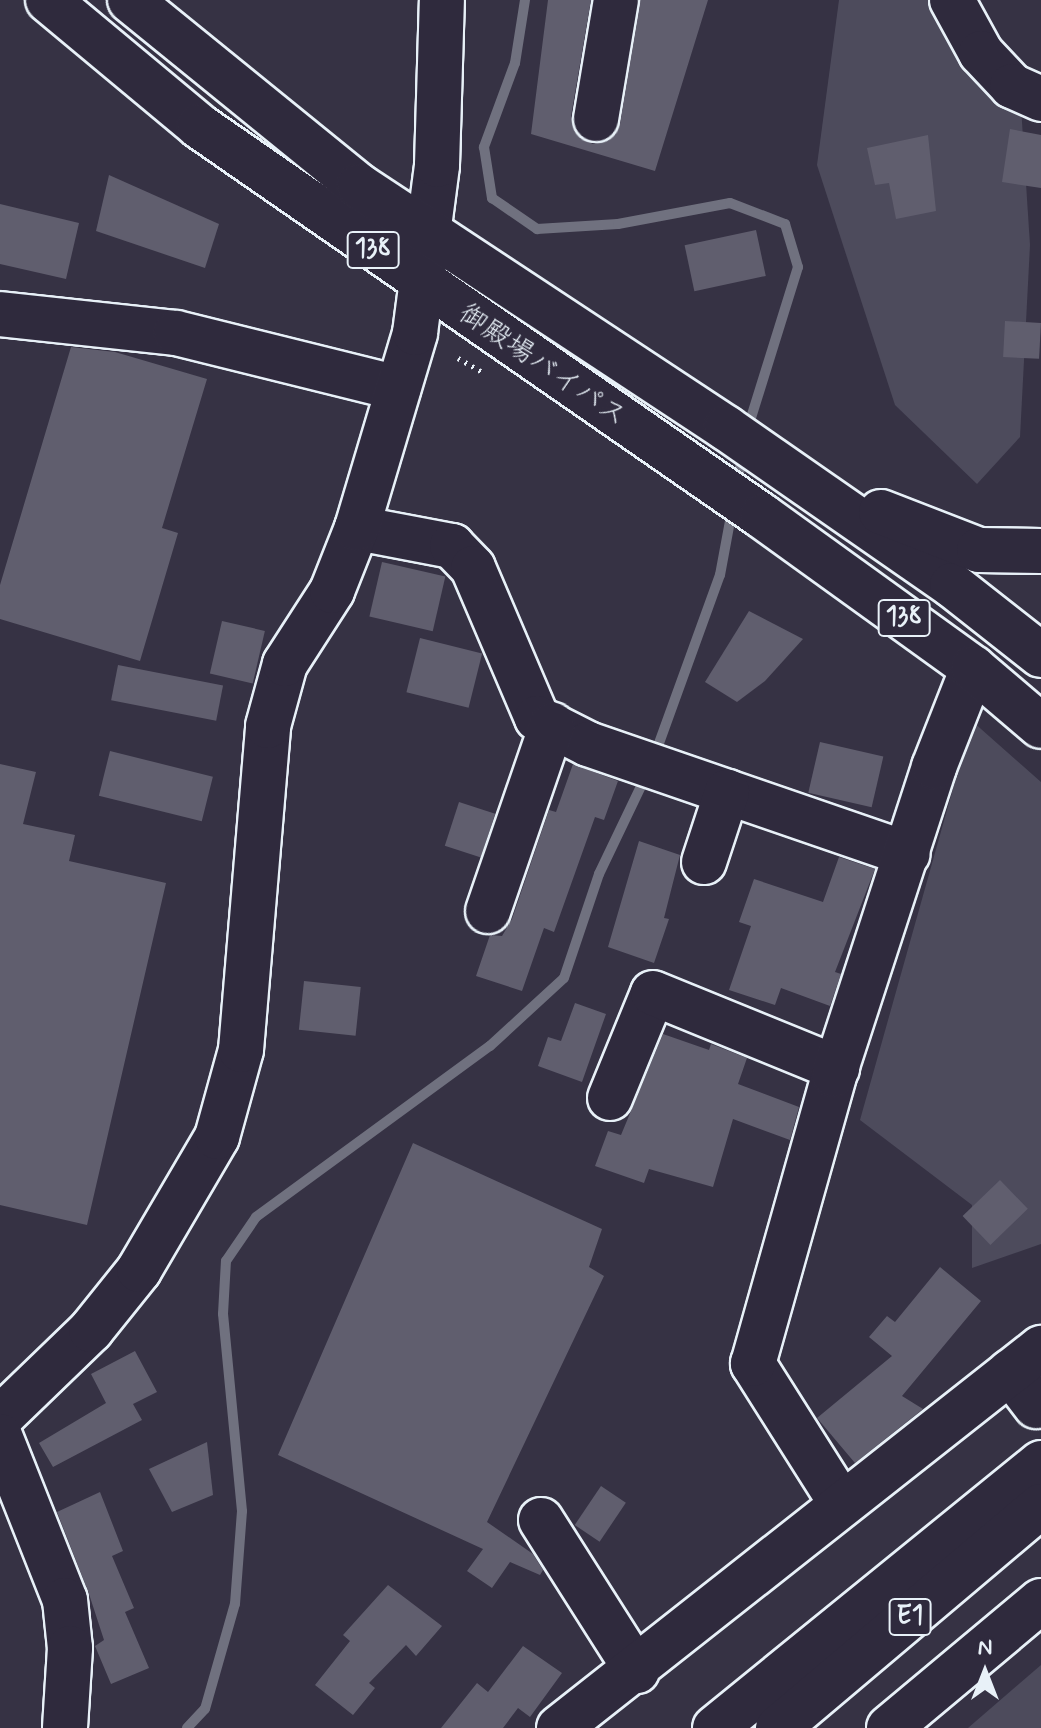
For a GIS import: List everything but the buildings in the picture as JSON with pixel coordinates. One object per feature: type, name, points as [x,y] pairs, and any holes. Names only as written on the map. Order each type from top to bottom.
[{"type":"main road","name":"御殿場バイパス","points":[[48,0],[199,126],[424,286],[762,516],[973,668],[1041,726]]},
{"type":"main road","name":"御殿場バイパス","points":[[130,0],[359,186],[726,428],[952,585],[1041,655]]},
{"type":"main road","points":[[0,1418],[91,1330],[139,1270],[217,1137],[241,1050],[268,726],[285,664],[332,591],[357,528],[424,286],[437,165],[442,0]]},
{"type":"main road","points":[[596,119],[616,0]]},
{"type":"main road","points":[[952,0],[981,53],[1012,86],[1041,99]]},
{"type":"main road","points":[[0,314],[176,333],[398,388]]},
{"type":"main road","points":[[776,465],[956,544],[1000,553],[1041,551]]},
{"type":"main road","points":[[357,528],[452,546],[473,568],[537,718],[588,744],[908,854]]},
{"type":"main road","points":[[841,1503],[753,1364],[837,1068],[934,767],[973,668]]},
{"type":"main road","points":[[488,911],[552,725]]},
{"type":"main road","points":[[704,862],[727,792]]},
{"type":"main road","points":[[610,1098],[653,993],[837,1068]]},
{"type":"main road","points":[[559,1728],[637,1671],[841,1503],[1029,1375]]},
{"type":"main road","points":[[0,1436],[65,1600],[70,1648],[65,1728]]},
{"type":"main road","points":[[715,1728],[1041,1463]]},
{"type":"main road","name":"E1","points":[[778,1728],[1041,1506]]},
{"type":"main road","points":[[541,1520],[637,1671]]},
{"type":"main road","name":"E1","points":[[889,1728],[1041,1601]]},
{"type":"shaded area","points":[[839,0],[944,0],[1021,107],[1030,245],[1020,437],[977,484],[895,405],[817,165]]},
{"type":"shaded area","points":[[972,721],[1041,782],[1041,1244],[972,1268],[972,1205],[860,1120]]},
{"type":"shaded area","points":[[1041,1665],[1041,1728],[968,1728]]},
{"type":"waterway","points":[[525,0],[515,63],[484,147],[492,198],[537,229],[618,224],[730,203],[785,224],[798,267],[748,428]]},
{"type":"waterway","points":[[737,487],[743,451]]},
{"type":"waterway","points":[[654,757],[720,575],[732,510]]},
{"type":"waterway","points":[[187,1728],[205,1709],[235,1604],[242,1511],[223,1314],[226,1261],[256,1217],[490,1046],[564,978],[599,874],[646,776]]}]
